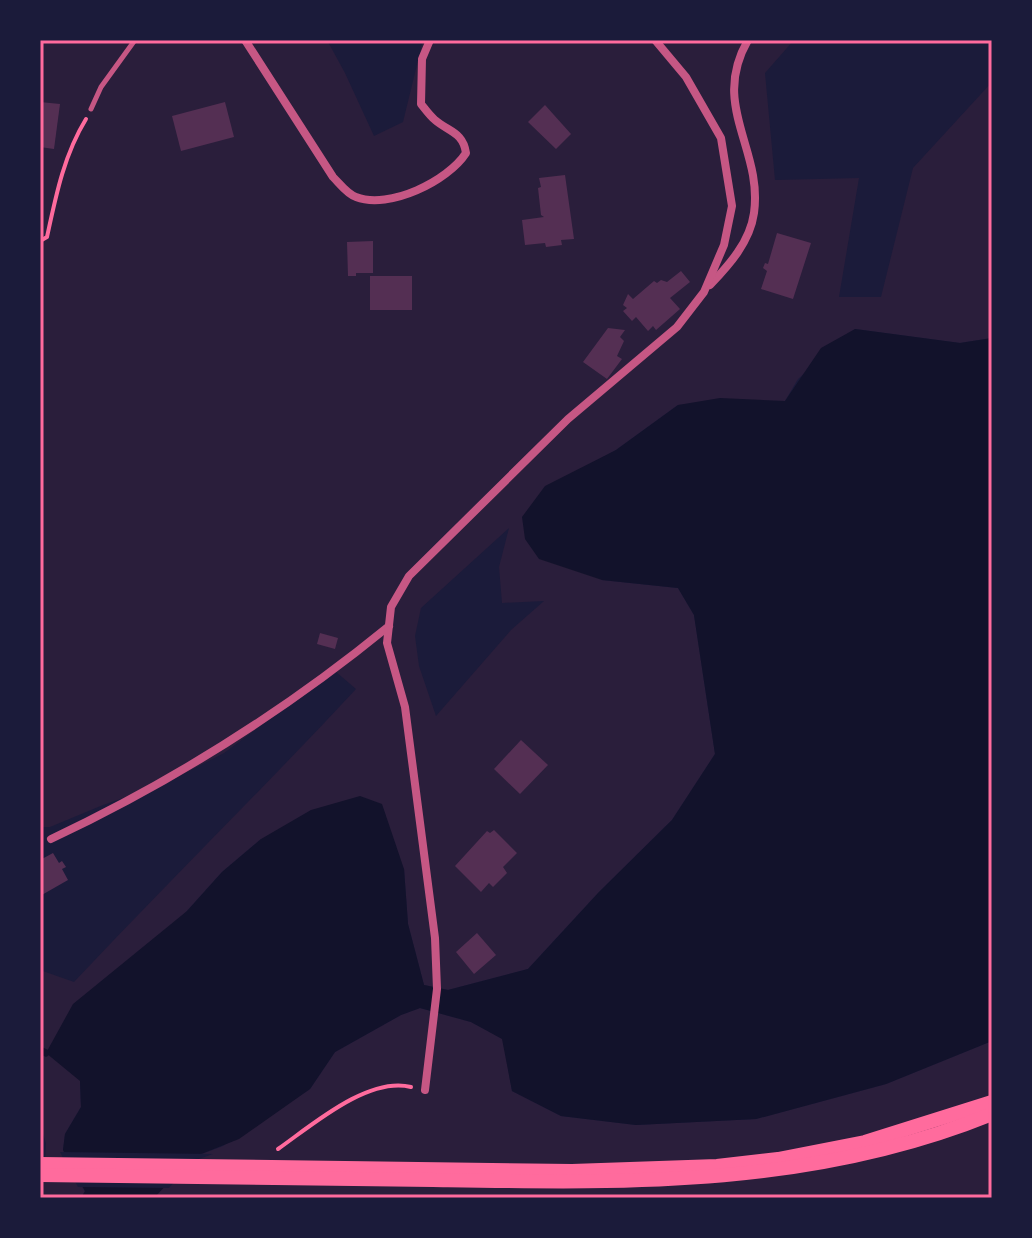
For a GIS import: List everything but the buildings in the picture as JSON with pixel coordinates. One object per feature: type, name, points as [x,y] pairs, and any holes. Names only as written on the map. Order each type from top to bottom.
[{"type":"main road","points":[[40,1175],[572,1171],[717,1166],[809,1154],[865,1142],[992,1102]]},
{"type":"main road","points":[[40,1164],[573,1182],[718,1177],[841,1158],[942,1132],[992,1114]]},
{"type":"street","points":[[245,40],[333,177],[352,196],[366,200],[402,196],[437,180],[459,165],[466,153],[465,142],[434,119],[421,104],[422,59],[430,40]]},
{"type":"street","points":[[655,40],[686,77],[721,138],[732,206],[724,245],[704,292]]},
{"type":"street","points":[[425,1090],[437,989],[435,938],[405,707],[387,643],[391,607],[409,576],[568,419],[677,327],[737,255],[754,215],[755,184],[732,94],[737,60],[748,40]]},
{"type":"street","points":[[51,839],[179,772],[270,716],[389,626]]},
{"type":"lane","points":[[91,109],[101,87],[135,40]]},
{"type":"path","points":[[40,241],[47,237],[61,173],[75,136],[91,109]]},
{"type":"path","points":[[276,1151],[344,1103],[382,1087],[400,1084],[425,1090]]},
{"type":"shaded area","points":[[40,40],[327,40],[374,136],[403,122],[423,40],[794,40],[765,73],[775,180],[859,178],[839,297],[881,297],[913,168],[992,82],[992,338],[960,343],[855,329],[798,379],[785,401],[678,405],[616,450],[582,469],[602,580],[678,588],[694,615],[715,754],[672,820],[599,892],[528,969],[448,990],[424,985],[408,924],[404,869],[261,839],[222,872],[187,911],[80,1081],[81,1107],[65,1134],[63,1150],[85,1192],[81,1198],[43,1198],[46,1143],[40,1125],[40,970],[74,982],[356,689],[335,671],[224,753],[164,784],[50,827],[40,827]],"holes":[[[509,528],[499,567],[502,603],[544,601],[511,630],[436,716],[419,666],[415,636],[421,608]]]},
{"type":"shaded area","points":[[855,329],[960,343],[992,338],[992,1041],[886,1084],[756,1119],[636,1125],[561,1116],[512,1091],[502,1039],[471,1022],[420,1008],[401,1015],[335,1052],[310,1089],[239,1139],[191,1158],[154,1198],[81,1198],[85,1191],[63,1150],[65,1134],[81,1107],[80,1081],[46,1053],[73,1004],[187,911],[222,872],[261,839],[311,810],[360,796],[382,804],[404,869],[408,924],[424,985],[448,990],[528,969],[599,892],[672,820],[715,754],[694,615],[678,588],[602,580],[539,559],[525,539],[522,517],[545,486],[616,450],[678,405],[720,398],[785,401],[821,348]]},
{"type":"shaded area","points":[[420,1008],[471,1022],[503,1039],[512,1091],[561,1116],[636,1125],[756,1119],[886,1084],[992,1041],[992,1198],[154,1198],[191,1158],[223,1146],[310,1089],[335,1052],[401,1015]]},
{"type":"pier","points":[[60,1152],[213,1154],[193,1161],[169,1188],[78,1187]]},
{"type":"waterway","points":[[40,1050],[46,1053]]}]
